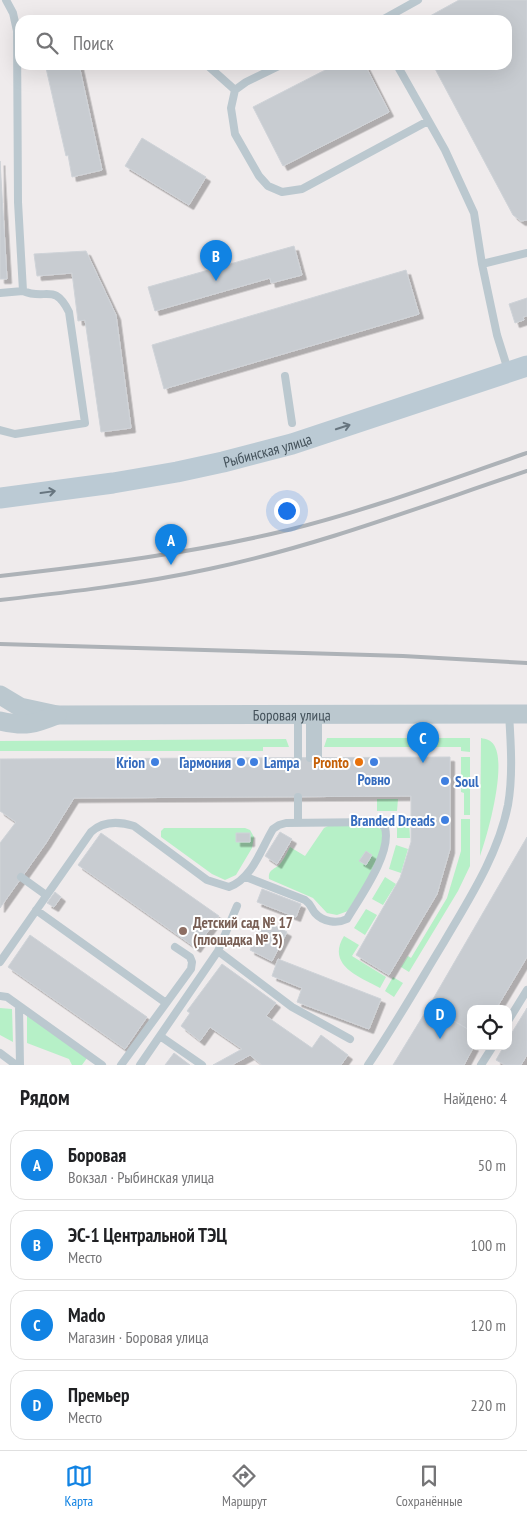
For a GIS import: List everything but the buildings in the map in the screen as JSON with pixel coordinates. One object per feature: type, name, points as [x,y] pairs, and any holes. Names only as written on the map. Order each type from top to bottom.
[{"type":"main road","name":"Рыбинская улица","points":[[0,498],[113,483],[223,462],[292,444],[518,369]]},
{"type":"street","name":"Боровая улица","points":[[0,697],[20,707],[57,715],[518,714]]},
{"type":"street","name":"Боровая улица","points":[[0,721],[34,724],[57,715]]},
{"type":"lane","points":[[6,0],[13,13],[15,22]]},
{"type":"lane","points":[[391,15],[418,0]]},
{"type":"lane","points":[[17,70],[18,202],[23,291]]},
{"type":"lane","points":[[213,70],[235,90]]},
{"type":"lane","points":[[271,70],[246,82],[235,90],[231,108],[235,134],[258,176],[268,186],[282,192],[302,189],[428,121]]},
{"type":"lane","points":[[400,70],[445,150],[474,213],[482,264],[497,335],[518,369]]},
{"type":"lane","points":[[482,264],[527,253]]},
{"type":"lane","points":[[0,293],[23,291],[32,295],[52,294],[63,299],[69,312],[85,422],[15,434],[0,430]]},
{"type":"lane","points":[[285,376],[292,423]]},
{"type":"lane","points":[[298,758],[309,714]]},
{"type":"lane","points":[[309,714],[314,758]]},
{"type":"lane","points":[[368,1065],[404,1010],[466,904],[490,858],[502,827],[508,804],[518,714]]},
{"type":"lane","points":[[298,797],[298,823]]},
{"type":"lane","points":[[0,962],[91,832],[98,826],[124,823],[134,826],[207,880],[229,887],[239,884],[246,877],[273,829],[279,825],[376,822],[385,828],[386,840],[376,869],[347,919],[336,922],[322,918],[316,914],[305,900],[246,877]]},
{"type":"lane","points":[[21,878],[46,895]]},
{"type":"lane","points":[[140,1065],[218,951],[237,906]]},
{"type":"lane","points":[[36,910],[166,1003]]},
{"type":"lane","points":[[121,1065],[191,969],[192,962],[190,957],[175,947]]},
{"type":"lane","points":[[218,951],[292,1007],[350,1039]]},
{"type":"lane","points":[[512,1014],[527,990]]},
{"type":"lane","points":[[0,996],[7,997],[102,1065]]},
{"type":"lane","points":[[18,1065],[19,1006]]},
{"type":"lane","points":[[160,1036],[202,1065]]},
{"type":"lane","points":[[481,1065],[490,1050]]},
{"type":"lane","points":[[0,1053],[18,1065]]},
{"type":"green space","points":[[327,738],[470,738],[470,752],[461,751],[461,747],[324,747]]},
{"type":"green space","points":[[481,738],[487,739],[494,745],[498,768],[495,800],[480,856]]},
{"type":"green space","points":[[286,739],[289,747],[263,747],[263,751],[0,751],[0,741]]},
{"type":"green space","points":[[461,757],[470,757],[470,815],[464,815],[464,793],[461,792]]},
{"type":"green space","points":[[377,799],[398,799],[397,811],[377,811]]},
{"type":"green space","points":[[397,819],[409,819],[410,838],[397,838]]},
{"type":"green space","points":[[461,819],[470,819],[470,866],[458,891],[409,972],[401,967],[408,956],[411,958],[447,898],[461,851]]},
{"type":"green space","points":[[373,825],[382,830],[380,852],[372,872],[348,911],[337,915],[327,913],[313,898],[269,879],[270,872],[280,864],[290,847],[305,856],[324,828],[328,826]]},
{"type":"green space","points":[[164,828],[245,828],[250,830],[254,837],[252,848],[236,875],[225,880],[212,874],[161,837],[161,831]]},
{"type":"green space","points":[[396,845],[408,849],[401,873],[389,869]]},
{"type":"green space","points":[[385,877],[396,884],[383,905],[372,899]]},
{"type":"green space","points":[[366,909],[377,915],[365,935],[354,928]]},
{"type":"green space","points":[[344,936],[359,945],[352,956],[386,977],[380,988],[347,969],[342,962],[339,955]]},
{"type":"green space","points":[[393,977],[403,983],[394,997],[385,991]]},
{"type":"green space","points":[[0,1008],[12,1009],[13,1042],[0,1035]]},
{"type":"green space","points":[[27,1015],[87,1058],[82,1065],[72,1065],[69,1059],[27,1043]]},
{"type":"railway","points":[[0,576],[181,552],[288,530],[378,504],[527,453]]},
{"type":"railway","points":[[0,600],[131,583],[250,560],[330,537],[527,471]]},
{"type":"railway","points":[[0,644],[403,656],[527,663]]},
{"type":"place","name":"ЭС-1 Центральной ТЭЦ","points":[[216,281]]},
{"type":"place","name":"Боровая","points":[[171,565]]},
{"type":"place","name":"Krion","points":[[155,762]]},
{"type":"place","name":"Гармония","points":[[241,762]]},
{"type":"place","name":"Lampa","points":[[254,762]]},
{"type":"place","name":"Pronto","points":[[359,762]]},
{"type":"place","name":"Ровно","points":[[374,762]]},
{"type":"place","name":"Mado","points":[[423,763]]},
{"type":"place","name":"Soul","points":[[445,781]]},
{"type":"place","name":"Branded Dreads","points":[[445,820]]},
{"type":"place","name":"Детский сад № 17 (площадка № 3)","points":[[183,931]]},
{"type":"place","name":"Премьер","points":[[440,1039]]}]
